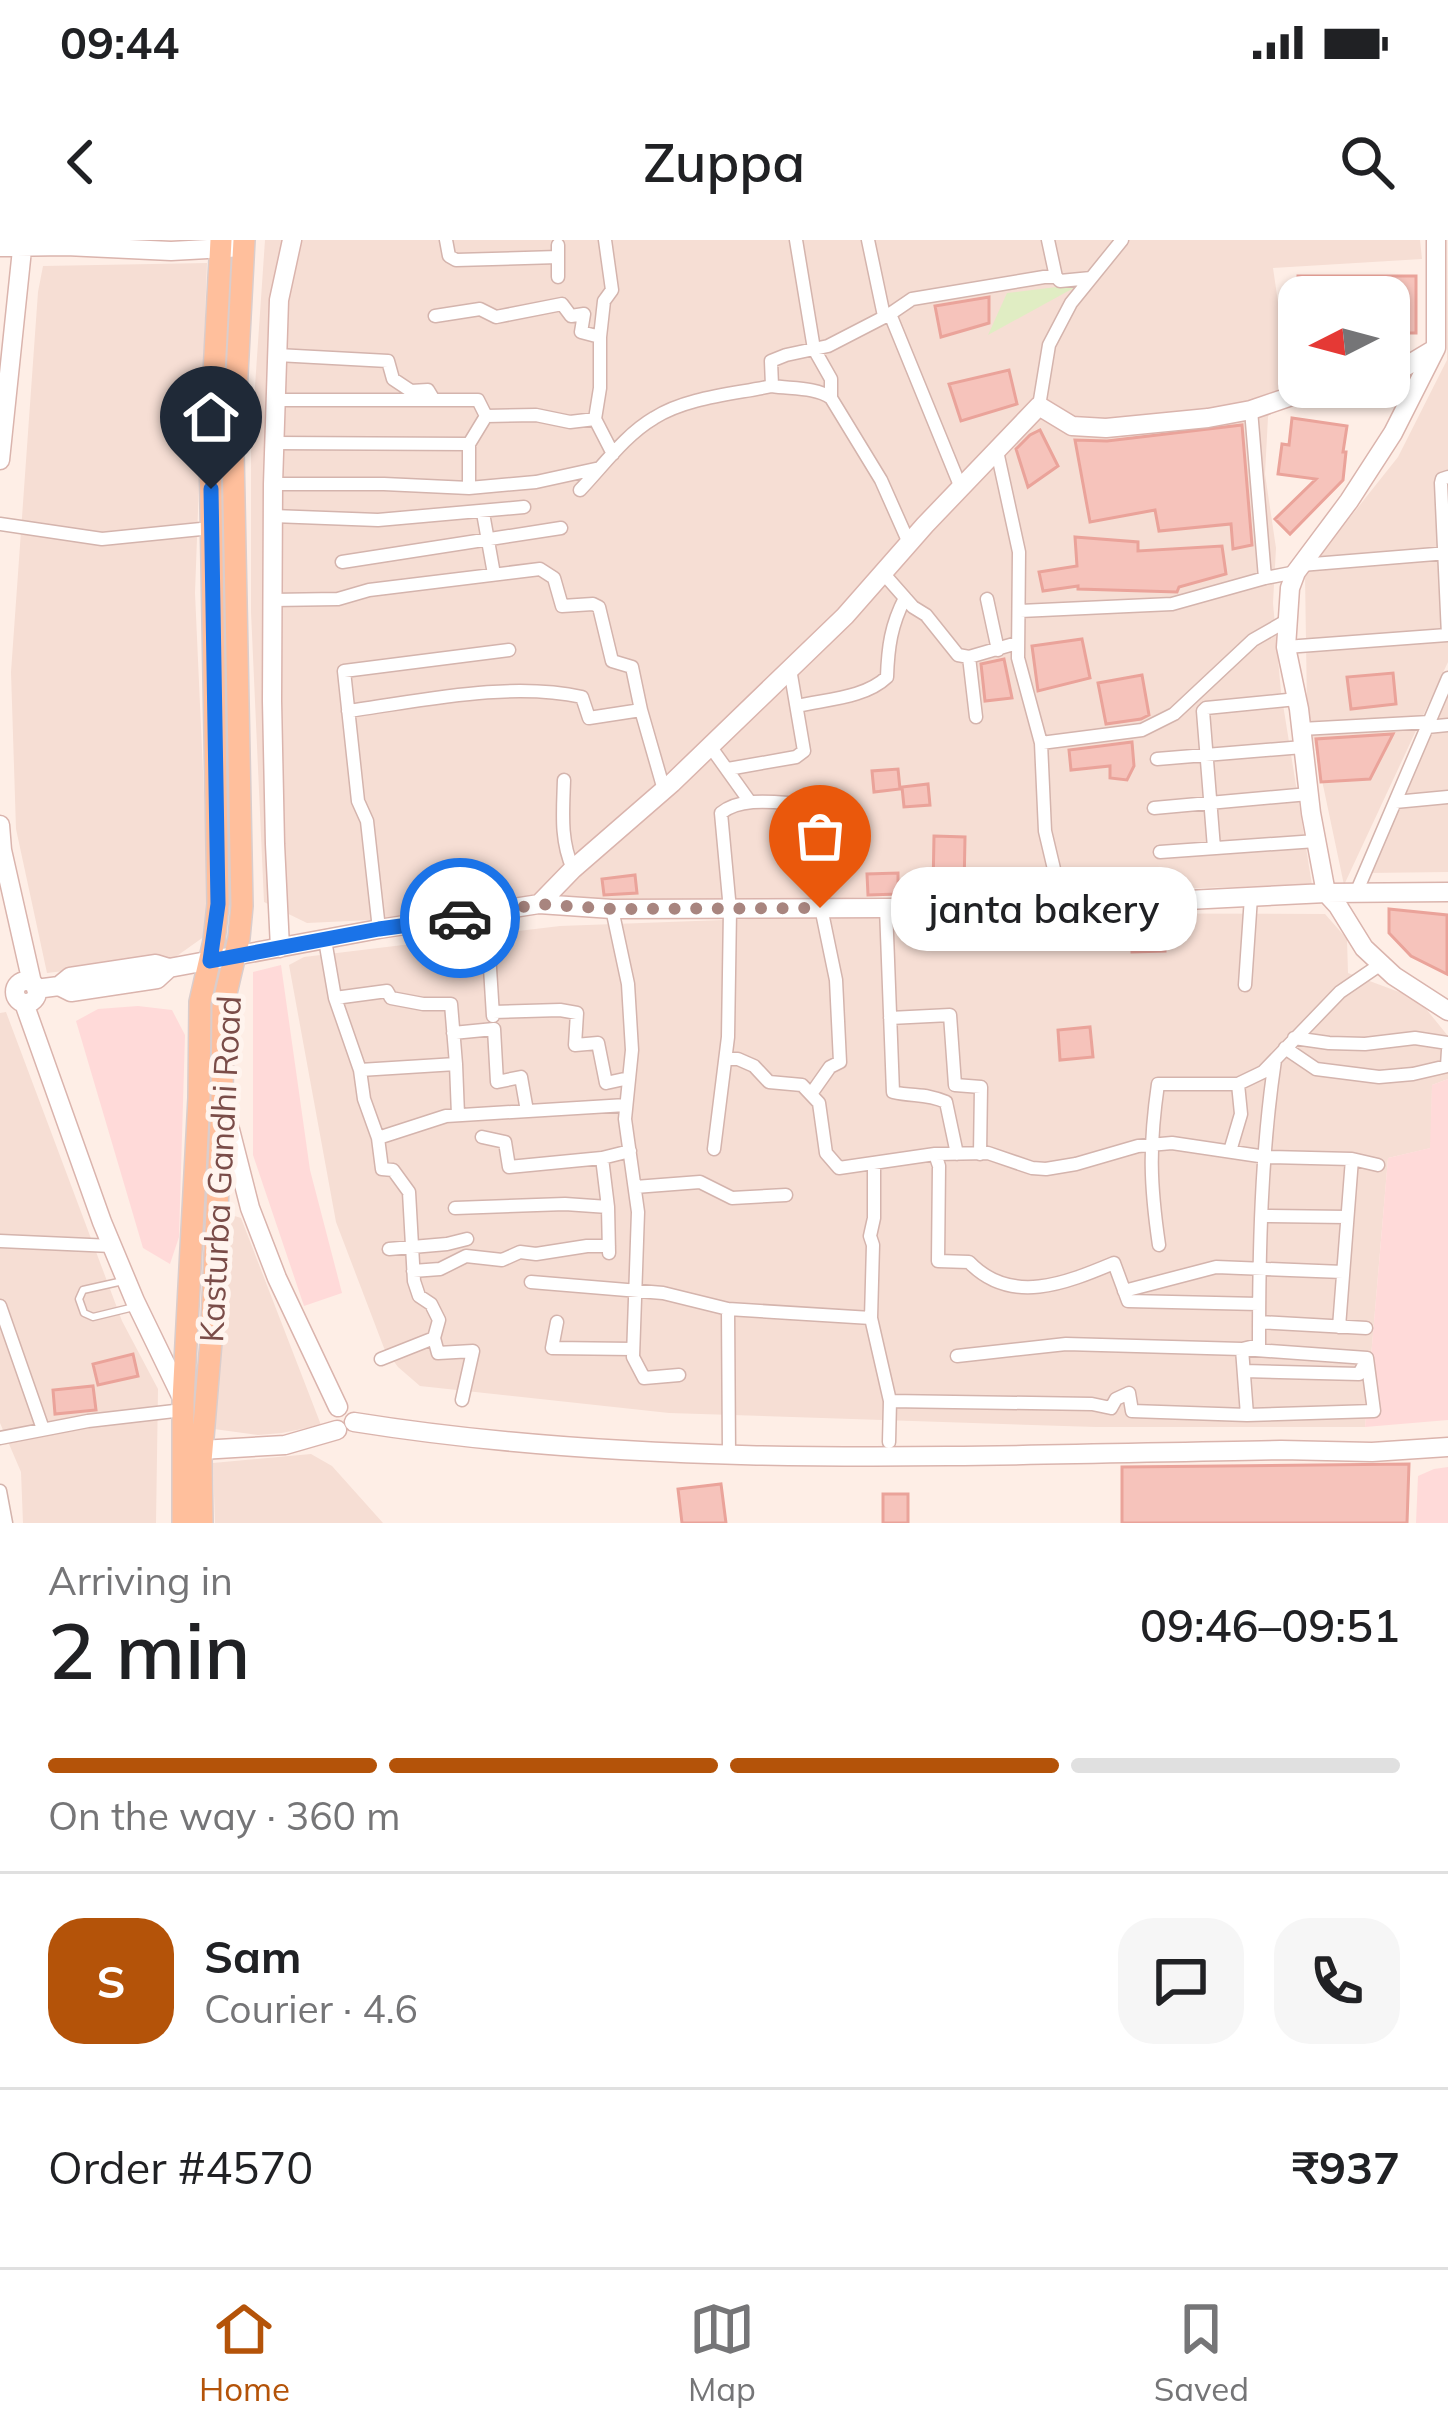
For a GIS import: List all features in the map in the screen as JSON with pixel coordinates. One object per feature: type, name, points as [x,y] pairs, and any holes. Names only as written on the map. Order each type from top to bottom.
[{"type":"main road","name":"Kasturba Gandhi Road","points":[[202,1523],[201,1450],[211,1342],[200,1002],[218,904],[212,393],[232,244]]},
{"type":"main road","name":"Kasturba Gandhi Road","points":[[183,1523],[184,1376],[207,1174],[222,1100],[223,1006],[242,906],[232,244]]},
{"type":"street","points":[[280,948],[274,820],[273,484],[279,300],[292,240]]},
{"type":"street","points":[[446,240],[449,256],[456,260],[558,251],[559,278]]},
{"type":"street","points":[[604,240],[612,290],[604,301],[596,419],[614,454]]},
{"type":"street","points":[[796,240],[814,349],[831,379],[831,398]]},
{"type":"street","points":[[868,240],[887,315],[961,488]]},
{"type":"street","points":[[1048,240],[1060,281],[1091,278]]},
{"type":"street","points":[[539,904],[845,616],[1039,406],[1049,345],[1071,303],[1122,240]]},
{"type":"street","points":[[1436,240],[1442,346],[1394,433],[1299,569],[1290,588],[1286,647],[1326,893],[1364,948],[1394,976],[1448,1011]]},
{"type":"street","points":[[14,244],[171,250],[232,244]]},
{"type":"street","points":[[0,345],[14,244]]},
{"type":"street","points":[[0,460],[14,244]]},
{"type":"street","points":[[772,386],[771,361],[828,346],[912,298],[1056,277]]},
{"type":"street","points":[[435,316],[480,309],[496,317],[562,304],[571,316],[584,314],[581,332],[600,337]]},
{"type":"street","points":[[1410,364],[1442,346]]},
{"type":"street","points":[[277,355],[388,361],[393,379],[411,391],[428,390],[434,400]]},
{"type":"street","points":[[580,490],[630,436],[656,416],[688,404],[772,386],[821,391],[831,398],[881,480],[909,543]]},
{"type":"street","points":[[276,400],[478,400],[486,416]]},
{"type":"street","points":[[1039,406],[1072,426],[1106,428],[1208,418],[1278,401]]},
{"type":"street","points":[[1251,410],[1265,578]]},
{"type":"street","points":[[486,416],[536,415],[571,422],[596,419]]},
{"type":"street","points":[[469,488],[469,445],[486,416]]},
{"type":"street","points":[[274,443],[469,445]]},
{"type":"street","points":[[997,451],[1019,552],[1017,644],[1041,743],[1045,832],[1069,906]]},
{"type":"street","points":[[273,484],[469,488],[536,482],[600,468]]},
{"type":"street","points":[[1286,647],[1448,635],[1441,483],[1448,477]]},
{"type":"street","points":[[273,516],[378,520],[524,507]]},
{"type":"street","points":[[483,512],[494,574]]},
{"type":"street","points":[[0,524],[102,539],[211,528]]},
{"type":"street","points":[[342,562],[561,527]]},
{"type":"street","points":[[1020,610],[1184,602],[1299,569],[1446,553]]},
{"type":"street","points":[[272,600],[338,599],[369,590],[540,569],[554,578],[562,607],[598,607],[612,661],[632,667],[664,790]]},
{"type":"street","points":[[883,573],[958,655],[969,657],[1017,644]]},
{"type":"street","points":[[797,706],[867,691],[887,677],[887,646],[904,598]]},
{"type":"street","points":[[987,599],[998,650]]},
{"type":"street","points":[[1041,743],[1142,730],[1174,714],[1253,640],[1286,621]]},
{"type":"street","points":[[379,929],[368,821],[358,802],[343,675],[346,670],[509,650]]},
{"type":"street","points":[[969,657],[976,717]]},
{"type":"street","points":[[728,769],[801,755],[805,745],[790,669]]},
{"type":"street","points":[[1356,893],[1448,679]]},
{"type":"street","points":[[348,711],[526,691],[582,697],[589,718],[640,710]]},
{"type":"street","points":[[1214,848],[1202,714],[1206,708],[1297,699]]},
{"type":"street","points":[[1157,759],[1302,738],[1448,725]]},
{"type":"street","points":[[710,746],[750,802]]},
{"type":"street","points":[[564,780],[562,834],[573,869]]},
{"type":"street","points":[[1154,808],[1309,794]]},
{"type":"street","points":[[1395,802],[1448,797]]},
{"type":"street","points":[[714,1149],[728,1037],[730,910],[721,814],[725,808],[784,802],[807,840],[836,980],[840,1062],[830,1067],[811,1094]]},
{"type":"street","points":[[0,825],[23,992],[109,1220],[184,1376]]},
{"type":"street","points":[[1160,852],[1316,842]]},
{"type":"street","points":[[0,886],[23,992],[112,1246],[183,1405],[0,1438]]},
{"type":"street","points":[[23,992],[59,986],[71,992],[157,979],[170,968],[539,904],[730,910],[1069,906],[1448,892]]},
{"type":"street","points":[[1245,985],[1251,897]]},
{"type":"street","points":[[886,908],[893,1093],[927,1094],[946,1102],[957,1154]]},
{"type":"street","points":[[612,909],[628,984],[632,1049],[625,1119],[638,1212],[633,1357],[644,1378],[679,1376]]},
{"type":"street","points":[[325,940],[335,998],[360,1070],[382,1169],[393,1170],[409,1192],[413,1271],[419,1296],[431,1304],[439,1320],[434,1338],[438,1353],[472,1352],[462,1400]]},
{"type":"street","points":[[489,952],[496,1082],[521,1077],[527,1111]]},
{"type":"street","points":[[1160,1245],[1150,1190],[1158,1084],[1238,1084],[1263,1072],[1340,992],[1381,964]]},
{"type":"street","points":[[335,998],[387,991],[391,998],[451,1004],[458,1115]]},
{"type":"street","points":[[493,1012],[577,1013],[575,1045],[598,1043],[606,1084],[629,1078]]},
{"type":"street","points":[[890,1018],[950,1015],[955,1085],[981,1087],[980,1154]]},
{"type":"street","points":[[453,1034],[494,1029]]},
{"type":"street","points":[[1415,1038],[1448,1047],[1447,1066],[1379,1077],[1316,1069],[1289,1043],[1365,1044],[1415,1038]]},
{"type":"street","points":[[725,1059],[754,1066],[770,1082],[802,1085],[819,1103],[826,1154],[839,1168],[935,1154],[988,1154],[1046,1169],[1151,1144],[1378,1165]]},
{"type":"street","points":[[1242,1349],[1259,1345],[1262,1216],[1274,1060]]},
{"type":"street","points":[[360,1070],[456,1064]]},
{"type":"street","points":[[1230,1151],[1240,1114],[1238,1084]]},
{"type":"street","points":[[222,1100],[250,1208],[277,1278],[338,1407],[330,1420],[346,1426],[513,1444],[729,1455],[1372,1452],[1448,1447]]},
{"type":"street","points":[[377,1138],[446,1116],[626,1105]]},
{"type":"street","points":[[482,1137],[505,1142],[509,1167],[602,1159],[630,1151]]},
{"type":"street","points":[[935,1154],[939,1166],[938,1261],[969,1262],[984,1277],[1006,1285],[1040,1286],[1062,1284],[1114,1263],[1127,1301],[1259,1304]]},
{"type":"street","points":[[413,1271],[440,1269],[466,1256],[502,1261],[520,1252],[586,1246],[609,1250],[602,1159]]},
{"type":"street","points":[[1339,1327],[1352,1159]]},
{"type":"street","points":[[874,1163],[871,1318],[890,1402],[889,1442]]},
{"type":"street","points":[[207,1174],[250,1208]]},
{"type":"street","points":[[635,1186],[700,1182],[732,1198],[787,1195]]},
{"type":"street","points":[[455,1208],[608,1207]]},
{"type":"street","points":[[1262,1216],[1348,1217]]},
{"type":"street","points":[[388,1249],[467,1239]]},
{"type":"street","points":[[0,1241],[112,1246]]},
{"type":"street","points":[[1124,1291],[1216,1267],[1343,1272]]},
{"type":"street","points":[[531,1282],[663,1293],[728,1309],[871,1318]]},
{"type":"street","points":[[0,1306],[43,1430]]},
{"type":"street","points":[[728,1309],[729,1455]]},
{"type":"street","points":[[557,1322],[552,1348],[633,1349]]},
{"type":"street","points":[[1259,1322],[1366,1328]]},
{"type":"street","points":[[381,1359],[434,1338]]},
{"type":"street","points":[[957,1356],[1066,1344],[1367,1358]]},
{"type":"street","points":[[1242,1349],[1247,1415]]},
{"type":"street","points":[[890,1402],[1111,1408],[1129,1394],[1132,1411],[1247,1415],[1374,1411],[1367,1358]]},
{"type":"street","points":[[1244,1371],[1359,1374],[1367,1358]]},
{"type":"street","points":[[201,1450],[285,1445],[346,1426]]},
{"type":"street","points":[[0,1491],[6,1523]]},
{"type":"lane","points":[[127,1280],[83,1290],[79,1299],[84,1313],[93,1317],[138,1306]]},
{"type":"shaded area","points":[[265,240],[1420,240],[1422,259],[1273,268],[1278,389],[1268,417],[1265,474],[1276,548],[1273,603],[1281,692],[1312,885],[868,897],[307,923],[264,902],[251,612],[251,445]]},
{"type":"shaded area","points":[[1448,240],[1448,662],[1344,885],[1307,709],[1305,574],[1398,457],[1447,360]]},
{"type":"shaded area","points":[[207,263],[195,593],[209,906],[205,936],[174,958],[47,973],[16,829],[11,672],[43,266]]},
{"type":"shaded area","points":[[1448,692],[1448,872],[1367,873]]},
{"type":"shaded area","points":[[908,913],[1325,914],[1347,939],[1348,973],[1418,999],[1448,1036],[1448,1079],[1432,1085],[1431,1148],[1388,1158],[1365,1427],[1096,1427],[669,1413],[420,1386],[398,1367],[384,1348],[336,1222],[289,965],[304,957],[560,926]]},
{"type":"shaded area","points":[[281,965],[310,1170],[342,1293],[304,1306],[253,1155],[253,972]]},
{"type":"shaded area","points":[[98,1009],[172,1010],[185,1035],[179,1237],[170,1264],[143,1248],[76,1021]]},
{"type":"shaded area","points":[[6,1012],[122,1321],[158,1389],[156,1523],[23,1523],[21,1472],[0,1423],[0,1013]]},
{"type":"shaded area","points":[[1448,1079],[1448,1420],[1365,1427],[1388,1158],[1430,1148],[1432,1085]]},
{"type":"shaded area","points":[[228,1214],[241,1218],[321,1425],[258,1435],[214,1429]]},
{"type":"shaded area","points":[[311,1454],[332,1466],[383,1523],[215,1523],[213,1463]]},
{"type":"shaded area","points":[[1448,1467],[1448,1523],[1416,1523],[1418,1476]]},
{"type":"green space","points":[[1081,284],[988,335],[1007,293]]},
{"type":"building","points":[[1410,276],[1416,276],[1416,333],[1410,333]]},
{"type":"building","points":[[989,297],[989,323],[941,337],[935,306]]},
{"type":"building","points":[[1009,370],[1017,404],[961,421],[949,384]]},
{"type":"building","points":[[1292,418],[1347,426],[1343,480],[1290,534],[1275,519],[1316,479],[1278,474],[1282,444],[1289,445]]},
{"type":"building","points":[[1242,425],[1252,545],[1233,549],[1231,524],[1159,531],[1155,510],[1090,522],[1075,440],[1107,441]]},
{"type":"building","points":[[1040,430],[1058,466],[1028,487],[1016,449]]},
{"type":"building","points":[[1075,537],[1138,542],[1138,551],[1222,546],[1226,574],[1179,587],[1177,592],[1078,586],[1043,591],[1039,572],[1077,566]]},
{"type":"building","points":[[1082,639],[1090,678],[1038,691],[1032,646]]},
{"type":"building","points":[[1004,659],[1012,698],[985,701],[981,664]]},
{"type":"building","points":[[1393,673],[1396,704],[1351,709],[1347,677]]},
{"type":"building","points":[[1142,675],[1149,715],[1106,724],[1098,683]]},
{"type":"building","points":[[1393,734],[1370,779],[1321,782],[1316,739]]},
{"type":"building","points":[[1132,742],[1134,766],[1127,780],[1110,778],[1110,766],[1071,770],[1069,750]]},
{"type":"building","points":[[898,769],[900,789],[874,792],[872,771]]},
{"type":"building","points":[[928,784],[930,805],[904,807],[902,787]]},
{"type":"building","points":[[934,836],[965,837],[964,889],[933,888]]},
{"type":"building","points":[[898,873],[898,894],[868,895],[867,874]]},
{"type":"building","points":[[635,875],[637,893],[604,895],[602,879]]},
{"type":"building","points":[[1389,909],[1447,915],[1447,974],[1411,956],[1389,933]]},
{"type":"building","points":[[1164,915],[1165,951],[1132,952],[1131,916]]},
{"type":"building","points":[[1090,1027],[1093,1057],[1060,1060],[1058,1030]]},
{"type":"building","points":[[133,1354],[138,1376],[98,1385],[93,1364]]},
{"type":"building","points":[[93,1386],[96,1410],[55,1414],[53,1390]]},
{"type":"building","points":[[1409,1464],[1407,1523],[1122,1523],[1122,1467]]},
{"type":"building","points":[[721,1484],[726,1523],[682,1523],[678,1489]]},
{"type":"building","points":[[883,1494],[908,1494],[908,1523],[883,1523]]},
{"type":"way so far","points":[[460,918],[539,904],[612,909],[820,908]]},
{"type":"place","name":"janta bakery","points":[[820,908]]},
{"type":"route","points":[[211,489],[218,904],[210,961],[460,918]]}]
